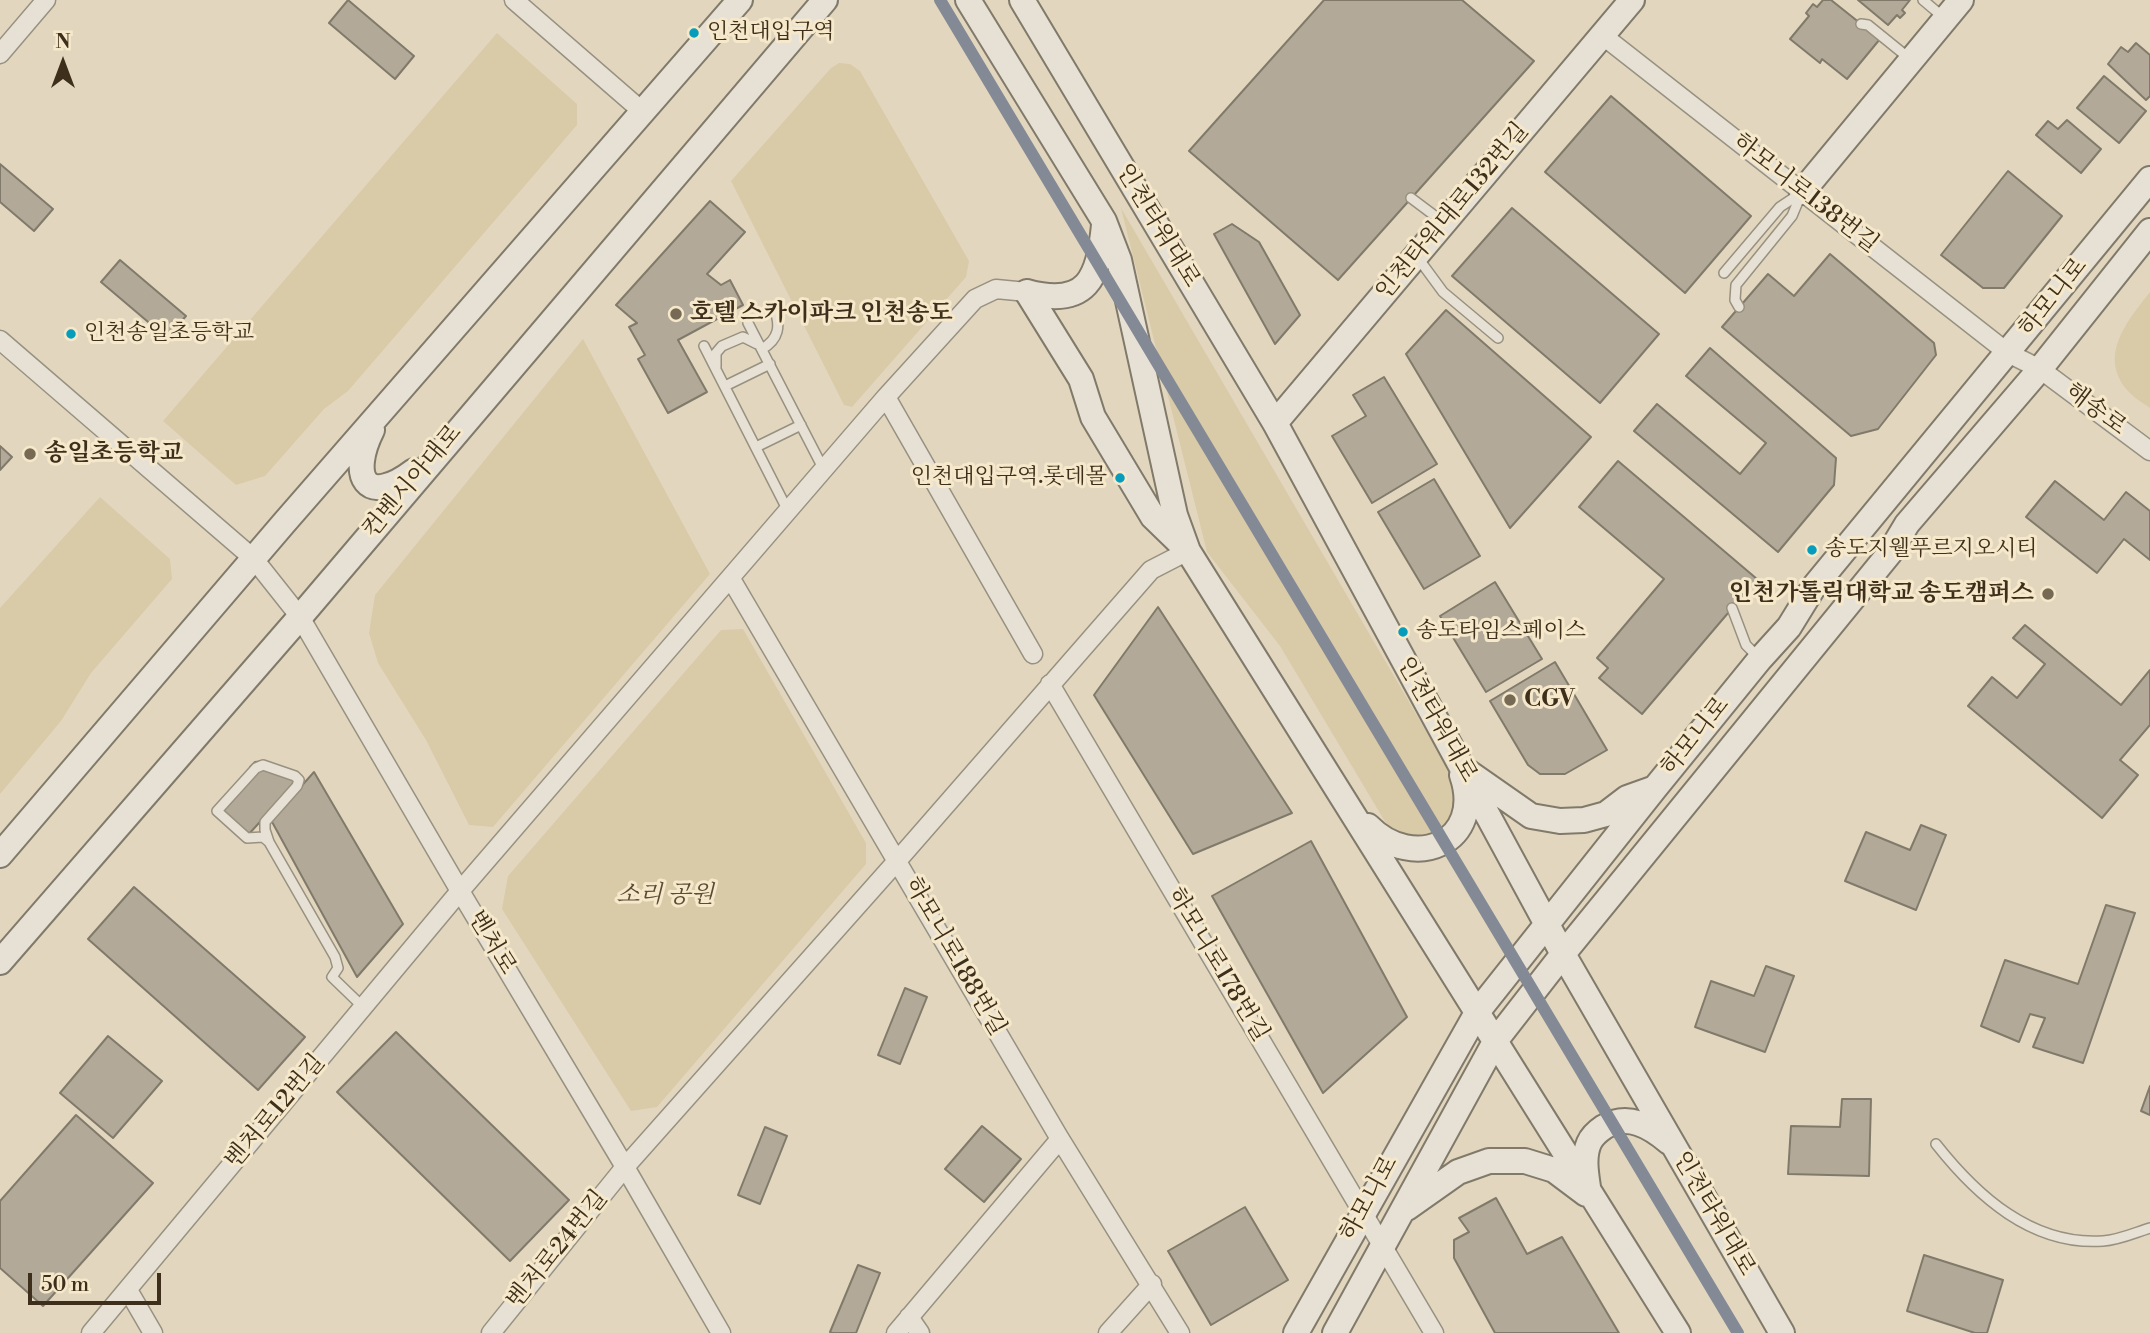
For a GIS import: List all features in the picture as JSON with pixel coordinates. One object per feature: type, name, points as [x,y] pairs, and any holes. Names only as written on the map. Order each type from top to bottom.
[{"type":"main road","points":[[0,855],[740,0]]},
{"type":"main road","name":"컨벤시아대로","points":[[0,962],[300,617],[434,456],[825,0]]},
{"type":"main road","name":"인천타워대로","points":[[968,0],[1104,220],[1119,260],[1175,515],[1188,551],[1678,1333]]},
{"type":"main road","name":"인천타워대로","points":[[1023,0],[1275,423],[1563,954],[1782,1333]]},
{"type":"main road","name":"인천타워대로132번길","points":[[1275,423],[1632,0]]},
{"type":"main road","points":[[1802,192],[1953,9]]},
{"type":"main road","name":"하모니로","points":[[1296,1333],[1478,1011],[1655,788],[1789,627],[1814,588],[2150,179]]},
{"type":"main road","points":[[1027,292],[1049,298],[1083,288],[1095,274],[1101,253],[1104,220]]},
{"type":"main road","name":"하모니로","points":[[1335,1333],[1496,1040],[1889,554],[1908,524],[2040,369],[2150,231]]},
{"type":"main road","points":[[1027,292],[1081,379],[1093,416],[1153,517],[1188,551]]},
{"type":"main road","points":[[1051,331],[1049,316],[1052,306],[1063,296]]},
{"type":"main road","points":[[380,413],[363,449],[362,475],[368,484],[388,488],[434,456]]},
{"type":"main road","points":[[1459,762],[1531,816],[1560,821],[1584,820],[1606,814],[1627,798],[1655,788]]},
{"type":"main road","points":[[1343,796],[1370,828],[1392,844],[1415,849],[1440,845],[1460,827],[1465,810],[1464,779],[1459,762]]},
{"type":"main road","points":[[1592,1196],[1586,1165],[1589,1143],[1608,1125],[1625,1121],[1642,1123],[1674,1147]]},
{"type":"main road","points":[[1401,1213],[1458,1172],[1489,1161],[1525,1161],[1554,1170],[1592,1196]]},
{"type":"street","points":[[0,54],[47,0]]},
{"type":"street","points":[[513,0],[643,112]]},
{"type":"street","name":"하모니로138번길","points":[[1602,35],[2008,354],[2040,369]]},
{"type":"street","name":"벤처로12번길","points":[[91,1333],[460,891],[886,397],[975,299],[996,289],[1027,292]]},
{"type":"street","name":"벤처로","points":[[0,341],[254,559],[300,617],[721,1333]]},
{"type":"street","name":"해송로","points":[[2040,369],[2150,451]]},
{"type":"street","points":[[886,397],[1033,654]]},
{"type":"street","name":"벤처로24번길","points":[[491,1333],[625,1167],[1151,570],[1188,551]]},
{"type":"street","name":"하모니로188번길","points":[[731,579],[1060,1139],[1180,1333]]},
{"type":"street","name":"하모니로178번길","points":[[1050,684],[1434,1333]]},
{"type":"street","points":[[896,1333],[1060,1139]]},
{"type":"street","points":[[1108,1333],[1152,1284]]},
{"type":"street","points":[[128,1290],[153,1333]]},
{"type":"street","points":[[909,1317],[920,1333]]},
{"type":"lane","points":[[1923,0],[1953,9]]},
{"type":"lane","points":[[1861,24],[1868,25],[1912,60]]},
{"type":"lane","points":[[1724,273],[1780,208],[1802,192]]},
{"type":"lane","points":[[1739,307],[1735,300],[1736,285],[1792,216],[1802,192]]},
{"type":"lane","points":[[1411,198],[1444,223]]},
{"type":"lane","points":[[1417,256],[1443,292],[1497,338]]},
{"type":"lane","points":[[763,352],[777,336],[779,323],[774,308]]},
{"type":"lane","points":[[748,323],[824,470]]},
{"type":"lane","points":[[720,377],[716,353],[722,346],[740,337],[753,341],[763,352]]},
{"type":"lane","points":[[704,346],[789,511]]},
{"type":"lane","points":[[724,386],[770,364]]},
{"type":"lane","points":[[756,447],[801,425]]},
{"type":"lane","points":[[1732,608],[1746,645],[1760,659]]},
{"type":"lane","points":[[269,842],[263,837],[247,838],[217,811],[256,768],[263,765],[296,776],[299,780],[297,786],[265,822],[265,830],[269,842],[335,957],[338,968],[332,977],[363,1006]]},
{"type":"lane","points":[[1936,1144],[1952,1164],[1992,1203],[2031,1227],[2060,1237],[2086,1241],[2118,1239],[2150,1228]]},
{"type":"green space","points":[[497,33],[577,104],[577,125],[348,391],[324,409],[265,476],[236,485],[163,421]]},
{"type":"green space","points":[[839,63],[850,64],[860,71],[969,261],[966,277],[852,407],[844,405],[731,181],[831,68]]},
{"type":"green space","points":[[1121,208],[1454,779],[1456,812],[1438,837],[1407,841],[1387,825],[1280,646],[1207,552]]},
{"type":"green space","points":[[2150,292],[2150,408],[2128,391],[2119,378],[2115,365],[2119,339],[2125,326]]},
{"type":"green space","points":[[583,339],[710,574],[493,827],[469,825],[426,740],[378,663],[369,633],[375,595]]},
{"type":"green space","points":[[100,497],[170,559],[172,579],[91,673],[61,721],[0,794],[0,608]]},
{"type":"green space","name":"소리 공원","points":[[743,629],[866,843],[866,864],[657,1107],[631,1111],[502,909],[508,876],[721,630]]},
{"type":"building","points":[[348,0],[414,56],[395,79],[329,23]]},
{"type":"building","points":[[1324,0],[1462,0],[1534,61],[1338,280],[1189,151]]},
{"type":"building","points":[[1823,0],[1831,0],[1880,39],[1847,79],[1822,59],[1820,63],[1790,39],[1809,16],[1806,13],[1813,4],[1817,7]]},
{"type":"building","points":[[1858,0],[1910,0],[1902,10],[1905,13],[1900,18],[1897,15],[1888,25]]},
{"type":"building","points":[[2136,43],[2150,55],[2150,96],[2146,100],[2108,64],[2121,47],[2128,52]]},
{"type":"building","points":[[2104,76],[2146,111],[2119,143],[2077,108]]},
{"type":"building","points":[[1611,96],[1751,216],[1685,293],[1545,172]]},
{"type":"building","points":[[2067,120],[2101,149],[2081,173],[2036,135],[2048,121],[2058,129]]},
{"type":"building","points":[[0,164],[53,209],[34,231],[0,202]]},
{"type":"building","points":[[2008,171],[2062,216],[2004,288],[1983,288],[1941,255]]},
{"type":"building","name":"호텔 스카이파크 인천송도","points":[[710,201],[745,232],[707,274],[721,285],[730,280],[743,305],[678,340],[707,392],[668,413],[638,359],[645,355],[629,327],[637,323],[616,305]]},
{"type":"building","points":[[1512,208],[1659,334],[1600,403],[1452,276]]},
{"type":"building","points":[[1232,224],[1259,242],[1300,315],[1275,344],[1214,234]]},
{"type":"building","points":[[1830,254],[1934,343],[1936,355],[1878,429],[1851,436],[1722,327],[1768,274],[1794,296]]},
{"type":"building","points":[[120,260],[186,316],[167,338],[101,282]]},
{"type":"building","points":[[1446,310],[1591,437],[1510,528],[1406,354]]},
{"type":"building","points":[[1710,348],[1836,458],[1834,485],[1778,552],[1634,431],[1657,404],[1740,474],[1766,443],[1686,376]]},
{"type":"building","points":[[1384,377],[1437,464],[1372,503],[1332,436],[1366,416],[1353,395]]},
{"type":"building","points":[[0,446],[12,457],[0,470]]},
{"type":"building","points":[[1618,461],[1757,579],[1642,714],[1599,678],[1608,668],[1597,658],[1664,579],[1579,507]]},
{"type":"building","points":[[1434,479],[1480,556],[1424,589],[1378,512]]},
{"type":"building","points":[[2055,481],[2104,520],[2126,492],[2150,511],[2150,560],[2124,539],[2097,573],[2026,517]]},
{"type":"building","points":[[1495,582],[1542,659],[1486,692],[1440,616]]},
{"type":"building","points":[[1158,607],[1292,813],[1193,854],[1094,695]]},
{"type":"building","points":[[2025,625],[2121,705],[2150,670],[2150,725],[2120,760],[2138,775],[2102,818],[1968,706],[1992,677],[2017,698],[2045,664],[2013,638]]},
{"type":"building","points":[[1555,662],[1607,750],[1565,774],[1540,774],[1528,765],[1490,701]]},
{"type":"building","points":[[264,761],[301,777],[248,835],[219,811],[255,771],[250,767],[255,762]]},
{"type":"building","points":[[314,772],[403,924],[357,977],[271,820]]},
{"type":"building","points":[[1921,825],[1946,835],[1916,910],[1845,881],[1866,832],[1910,850]]},
{"type":"building","points":[[1311,841],[1407,1017],[1323,1093],[1212,896]]},
{"type":"building","points":[[134,887],[305,1037],[258,1090],[88,939]]},
{"type":"building","points":[[2106,905],[2135,913],[2083,1063],[2033,1047],[2045,1018],[2030,1014],[2019,1042],[1981,1026],[2005,960],[2078,984]]},
{"type":"building","points":[[1766,966],[1794,976],[1765,1052],[1695,1027],[1711,981],[1754,996]]},
{"type":"building","points":[[905,988],[927,997],[900,1064],[878,1055]]},
{"type":"building","points":[[396,1032],[569,1200],[510,1261],[337,1092]]},
{"type":"building","points":[[108,1036],[162,1081],[113,1138],[60,1093]]},
{"type":"building","points":[[2150,1086],[2150,1115],[2141,1111]]},
{"type":"building","points":[[1842,1099],[1871,1099],[1869,1176],[1788,1174],[1791,1126],[1840,1127]]},
{"type":"building","points":[[76,1115],[153,1183],[43,1306],[0,1268],[0,1201]]},
{"type":"building","points":[[982,1126],[1021,1159],[984,1202],[945,1169]]},
{"type":"building","points":[[765,1127],[787,1136],[760,1204],[738,1195]]},
{"type":"building","points":[[1496,1198],[1527,1254],[1562,1237],[1619,1333],[1495,1333],[1454,1258],[1454,1240],[1469,1232],[1459,1218]]},
{"type":"building","points":[[1245,1207],[1288,1280],[1211,1325],[1168,1251]]},
{"type":"building","points":[[1924,1255],[2003,1280],[1987,1333],[1975,1333],[1907,1311]]},
{"type":"building","points":[[858,1265],[880,1273],[856,1333],[832,1333],[830,1332]]},
{"type":"transit line","points":[[940,0],[1738,1333]]},
{"type":"place","name":"인천대입구역","points":[[694,33]]},
{"type":"place","name":"호텔 스카이파크 인천송도","points":[[676,314]]},
{"type":"place","name":"인천송일초등학교","points":[[71,334]]},
{"type":"place","name":"송일초등학교","points":[[30,454]]},
{"type":"place","name":"인천대입구역.롯데몰","points":[[1120,478]]},
{"type":"place","name":"송도지웰푸르지오시티","points":[[1812,550]]},
{"type":"place","name":"인천가톨릭대학교 송도캠퍼스","points":[[2048,594]]},
{"type":"place","name":"송도타임스페이스","points":[[1403,632]]},
{"type":"place","name":"CGV","points":[[1510,700]]}]
